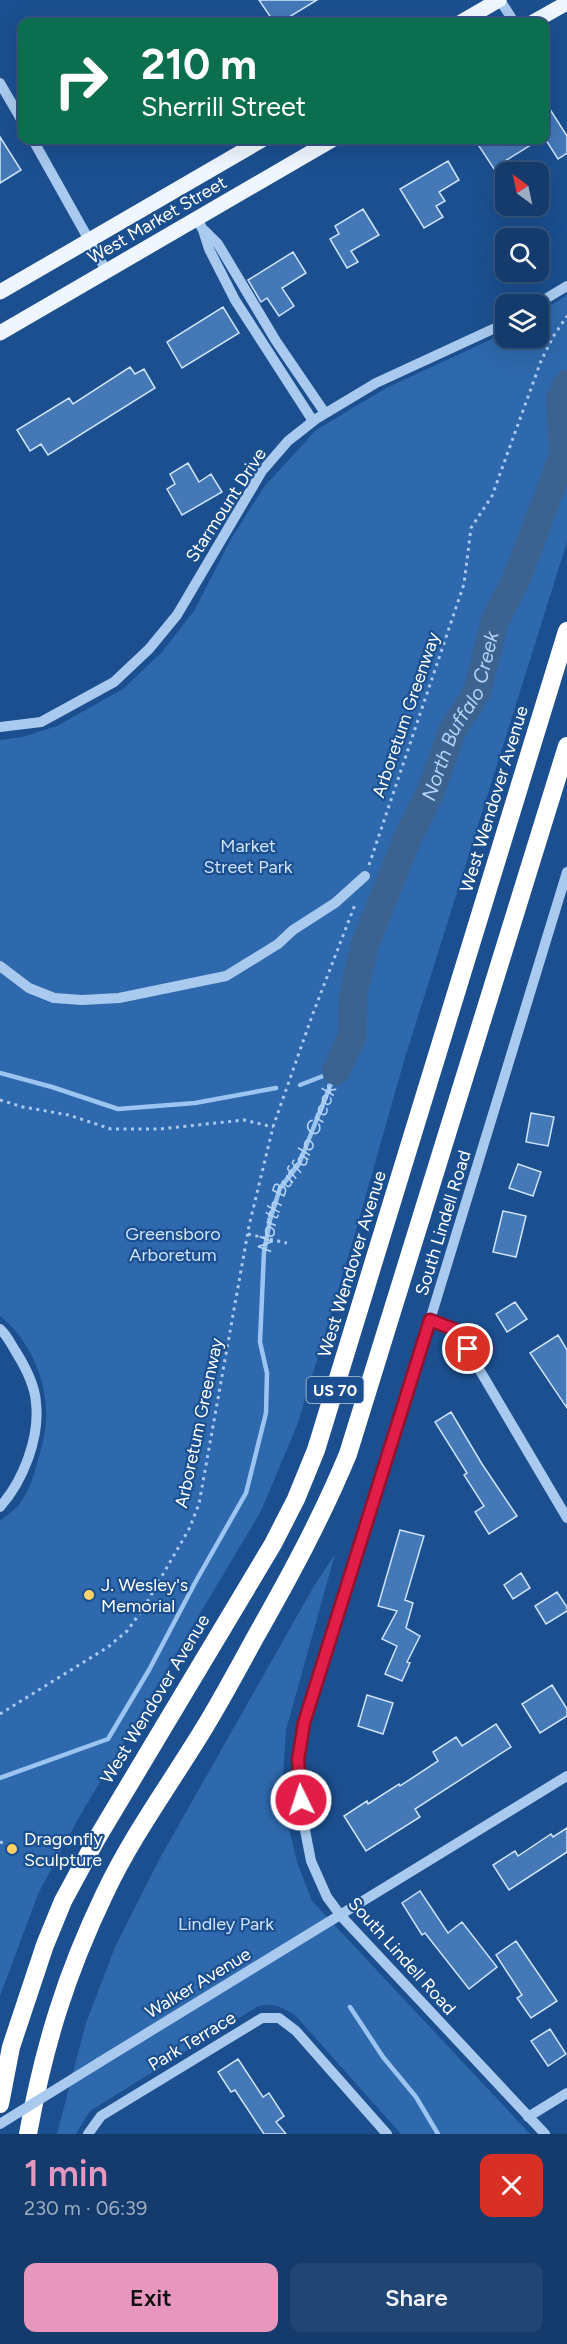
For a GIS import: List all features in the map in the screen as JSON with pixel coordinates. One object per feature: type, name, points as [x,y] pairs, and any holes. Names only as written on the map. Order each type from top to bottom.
[{"type":"highway","name":"West Wendover Avenue","points":[[0,2104],[11,2047],[45,1945],[63,1901],[96,1840],[273,1544],[296,1499],[316,1450],[567,631]]},
{"type":"highway","name":"US 70","points":[[28,2134],[53,2022],[66,1984],[105,1892],[205,1727],[306,1548],[329,1502],[348,1454],[567,746]]},
{"type":"main road","points":[[468,18],[500,0]]},
{"type":"main road","points":[[540,18],[567,3]]},
{"type":"main road","name":"West Market Street","points":[[0,292],[255,144]]},
{"type":"main road","name":"West Market Street","points":[[0,333],[107,272],[200,224],[326,144]]},
{"type":"street","points":[[500,0],[511,18]]},
{"type":"street","points":[[0,83],[18,114]]},
{"type":"street","points":[[35,144],[107,272]]},
{"type":"street","points":[[200,224],[218,244],[276,341],[325,413]]},
{"type":"street","points":[[200,224],[209,249],[235,300],[314,421]]},
{"type":"street","points":[[549,297],[567,286]]},
{"type":"street","name":"Starmount Drive","points":[[0,727],[41,722],[114,682],[149,649],[177,615],[262,471],[288,441],[325,413],[376,383],[495,328]]},
{"type":"street","name":"South Lindell Road","points":[[545,2134],[341,1916],[327,1897],[311,1861],[303,1820],[298,1760],[304,1723],[567,872]]},
{"type":"street","points":[[0,966],[29,988],[54,998],[81,1000],[119,998],[226,976],[278,944],[293,930],[335,903],[365,876]]},
{"type":"street","points":[[430,1320],[456,1330],[567,1518]]},
{"type":"street","points":[[0,1329],[21,1360],[32,1382],[37,1404],[29,1456],[8,1498],[0,1507]]},
{"type":"street","name":"Walker Avenue","points":[[0,2124],[567,1776]]},
{"type":"street","name":"Park Terrace","points":[[88,2134],[101,2116],[262,2018],[279,2018],[296,2031],[387,2134]]},
{"type":"street","points":[[528,2117],[567,2093]]},
{"type":"path","name":"Arboretum Greenway","points":[[0,1714],[108,1647],[127,1630],[143,1609],[189,1529],[199,1504],[248,1234],[273,1126],[365,876],[464,584],[471,528],[492,496],[541,361],[567,316]]},
{"type":"path","points":[[0,1100],[23,1107],[69,1114],[111,1129],[160,1129],[244,1120],[273,1126]]},
{"type":"path","points":[[248,1234],[287,1243]]},
{"type":"path","points":[[0,1842],[10,1846]]},
{"type":"green space","points":[[567,295],[567,542],[404,1061],[298,1423],[261,1511],[78,1819],[38,1894],[0,1996],[0,1521],[22,1501],[34,1475],[45,1430],[46,1404],[40,1376],[28,1348],[20,1336],[0,1316],[0,740],[22,737],[57,726],[123,689],[162,652],[194,611],[231,539],[264,487],[316,430],[386,388],[495,338],[495,348],[549,348],[549,307]]},
{"type":"green space","name":"Lindley Park","points":[[335,1554],[286,1730],[283,1776],[287,1820],[297,1862],[312,1901],[530,2134],[401,2134],[295,2015],[281,2008],[267,2005],[257,2007],[90,2111],[76,2134],[57,2134],[85,2026],[115,1947],[160,1858],[314,1586]]},
{"type":"building","points":[[259,0],[317,0],[288,18],[271,18]]},
{"type":"building","points":[[549,108],[567,136],[567,153],[558,159],[548,144]]},
{"type":"building","points":[[0,137],[21,170],[0,183]]},
{"type":"building","points":[[478,144],[533,144],[505,161],[495,162],[495,170]]},
{"type":"building","points":[[448,161],[459,180],[439,192],[445,201],[436,206],[443,217],[424,228],[400,189]]},
{"type":"building","points":[[363,209],[379,235],[351,251],[358,262],[347,268],[330,239],[339,234],[335,226]]},
{"type":"building","points":[[293,252],[306,273],[282,288],[294,306],[279,316],[267,298],[261,302],[248,280]]},
{"type":"building","points":[[223,307],[239,333],[182,368],[167,342]]},
{"type":"building","points":[[130,367],[135,374],[144,369],[155,388],[48,455],[41,444],[30,451],[17,430],[69,398],[73,404]]},
{"type":"building","points":[[188,463],[199,482],[211,474],[222,492],[182,515],[167,489],[175,484],[170,474]]},
{"type":"building","points":[[531,1113],[554,1117],[548,1146],[526,1142]]},
{"type":"building","points":[[518,1164],[541,1172],[533,1196],[509,1188]]},
{"type":"building","points":[[503,1211],[526,1216],[516,1257],[493,1252]]},
{"type":"building","points":[[515,1302],[527,1319],[507,1332],[496,1314]]},
{"type":"building","points":[[558,1335],[567,1350],[567,1408],[530,1353]]},
{"type":"building","points":[[451,1412],[517,1516],[489,1534],[475,1512],[484,1506],[464,1475],[467,1473],[435,1422]]},
{"type":"building","points":[[400,1530],[424,1536],[405,1600],[413,1603],[406,1628],[420,1636],[407,1662],[410,1663],[402,1681],[385,1674],[397,1646],[382,1639],[397,1611],[378,1606]]},
{"type":"building","points":[[521,1573],[530,1588],[513,1599],[504,1585]]},
{"type":"building","points":[[557,1592],[567,1607],[567,1611],[546,1624],[535,1606]]},
{"type":"building","points":[[552,1685],[567,1709],[567,1716],[540,1733],[522,1704]]},
{"type":"building","points":[[367,1695],[393,1703],[383,1734],[358,1726]]},
{"type":"building","points":[[496,1724],[511,1747],[415,1809],[420,1817],[366,1851],[344,1816],[367,1801],[368,1804],[399,1784],[400,1786],[438,1761],[433,1752],[456,1737],[462,1746]]},
{"type":"building","points":[[567,1828],[567,1852],[509,1890],[493,1865],[515,1851],[518,1856],[551,1834],[553,1837]]},
{"type":"building","points":[[420,1891],[448,1933],[462,1922],[497,1967],[469,1989],[425,1933],[422,1935],[402,1903]]},
{"type":"building","points":[[516,1941],[557,2001],[531,2018],[517,1998],[522,1995],[496,1955]]},
{"type":"building","points":[[550,2029],[566,2054],[548,2066],[531,2041]]},
{"type":"building","points":[[238,2059],[263,2097],[269,2093],[284,2116],[276,2122],[286,2134],[264,2134],[235,2090],[231,2092],[218,2072]]},
{"type":"waterway","name":"North Buffalo Creek","points":[[336,1071],[352,1037],[353,995],[365,944],[408,837],[430,793],[452,731],[477,692],[495,620],[516,580],[563,456],[560,398],[567,384]]},
{"type":"waterway","points":[[300,1085],[336,1071]]},
{"type":"waterway","name":"North Buffalo Creek","points":[[0,1778],[108,1739],[149,1670],[246,1493],[266,1413],[267,1373],[260,1342],[264,1252],[270,1220],[280,1188],[299,1164],[336,1071]]},
{"type":"waterway","points":[[0,1073],[118,1109],[195,1103],[276,1088]]},
{"type":"waterway","points":[[350,2007],[383,2057],[416,2097],[438,2134]]},
{"type":"place","name":"J. Wesley's Memorial","points":[[89,1595]]},
{"type":"place","name":"Dragonfly Sculpture","points":[[12,1849]]},
{"type":"route","points":[[301,1800],[298,1760],[304,1723],[430,1320],[456,1330],[468,1349]]},
{"type":"park label","name":"Market Street Park","points":[[248,856]]},
{"type":"park label","name":"Greensboro Arboretum","points":[[173,1244]]}]
